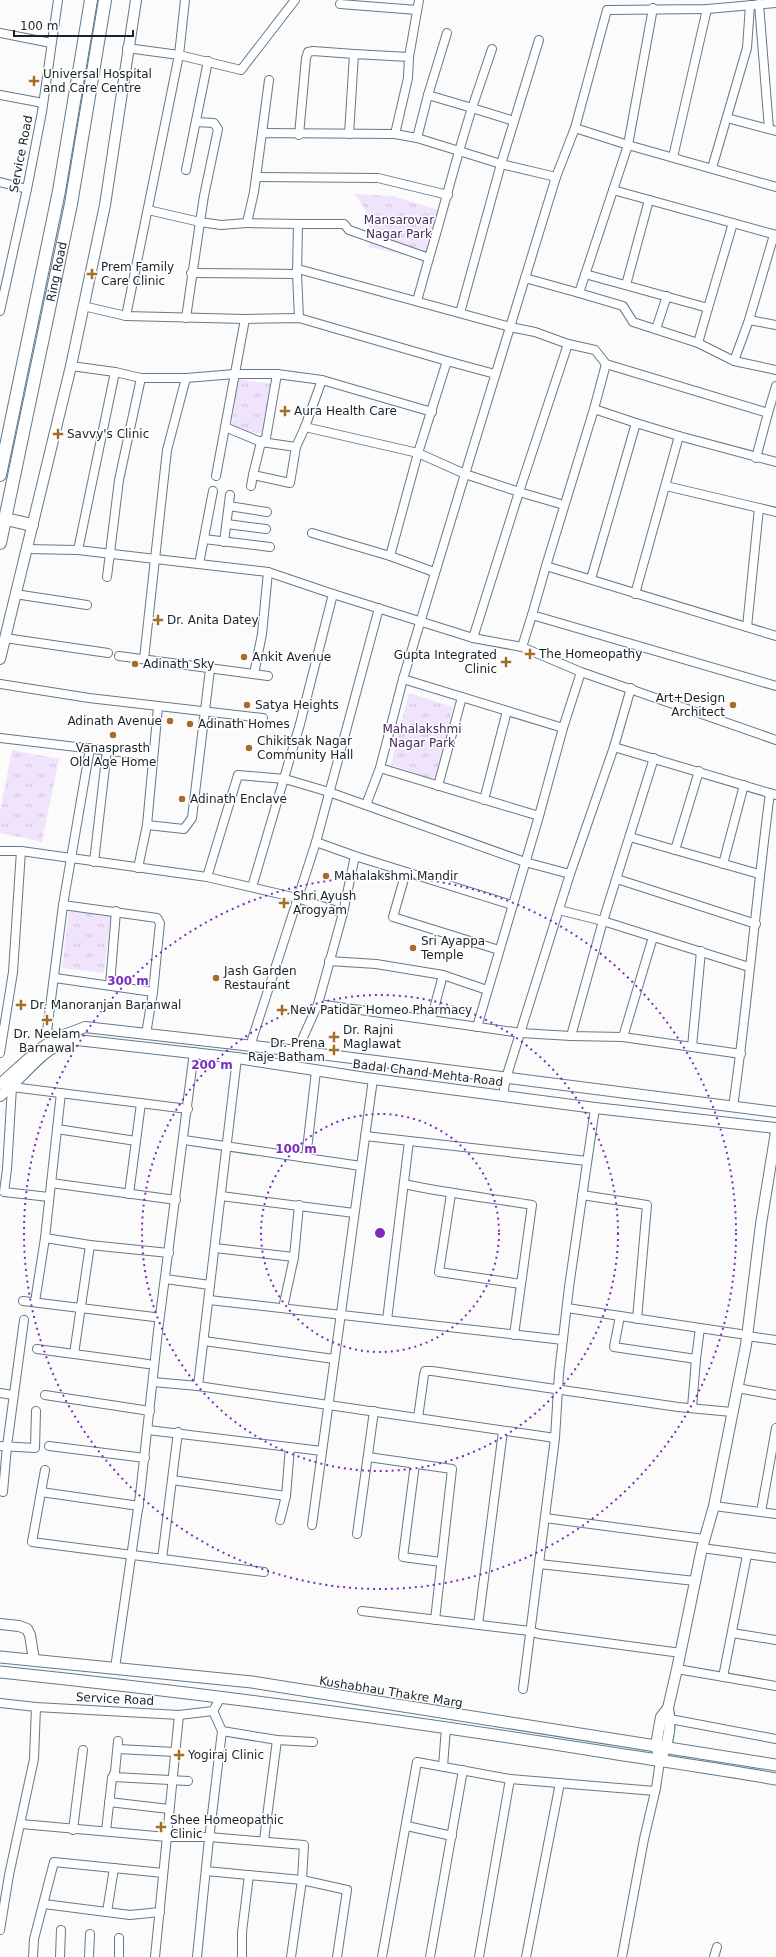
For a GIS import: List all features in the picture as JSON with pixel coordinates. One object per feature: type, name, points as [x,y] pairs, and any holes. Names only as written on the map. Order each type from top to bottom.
[{"type":"main road","name":"Ring Road","points":[[0,475],[60,191],[91,0]]},
{"type":"main road","name":"Ring Road","points":[[0,542],[71,204],[105,0]]},
{"type":"main road","points":[[6,519],[32,525]]},
{"type":"main road","name":"Kushabhau Thakre Marg","points":[[0,1657],[252,1682],[412,1709],[661,1746],[776,1765]]},
{"type":"main road","points":[[0,1672],[221,1697],[446,1728],[776,1779]]},
{"type":"street","name":"Service Road","points":[[0,311],[27,189],[43,103],[58,0]]},
{"type":"street","points":[[0,659],[71,366],[105,205],[127,48],[136,0]]},
{"type":"street","points":[[126,316],[179,55],[185,0]]},
{"type":"street","points":[[127,48],[179,55],[241,70],[295,0]]},
{"type":"street","points":[[395,134],[408,78],[409,57],[419,0]]},
{"type":"street","points":[[366,805],[380,768],[403,678],[495,374],[556,177],[575,128],[609,0]]},
{"type":"street","points":[[607,10],[653,8],[707,9],[776,3]]},
{"type":"street","points":[[340,4],[417,10]]},
{"type":"street","points":[[712,168],[747,48],[754,5]]},
{"type":"street","points":[[726,118],[773,130],[754,5]]},
{"type":"street","points":[[579,293],[628,145],[653,8]]},
{"type":"street","points":[[673,157],[707,9]]},
{"type":"street","points":[[0,33],[51,43]]},
{"type":"street","points":[[417,138],[428,95],[447,33]]},
{"type":"street","points":[[460,313],[501,164],[539,40]]},
{"type":"street","points":[[417,301],[448,195],[458,152],[492,49]]},
{"type":"street","points":[[299,134],[308,52],[313,51],[409,57]]},
{"type":"street","points":[[349,134],[354,54]]},
{"type":"street","points":[[186,170],[208,61]]},
{"type":"street","points":[[247,223],[256,177],[270,80]]},
{"type":"street","points":[[0,95],[43,103]]},
{"type":"street","points":[[428,95],[514,121]]},
{"type":"street","points":[[186,318],[204,196],[218,129],[214,123],[196,122]]},
{"type":"street","points":[[575,128],[628,145],[776,187]]},
{"type":"street","points":[[262,134],[395,134],[417,138],[458,152],[556,177]]},
{"type":"street","points":[[256,177],[378,178],[448,195]]},
{"type":"street","points":[[0,182],[27,189]]},
{"type":"street","points":[[613,190],[775,235],[749,320],[734,361]]},
{"type":"street","points":[[626,285],[649,200]]},
{"type":"street","points":[[148,210],[200,222],[221,225],[247,223],[344,224],[349,230],[429,258]]},
{"type":"street","points":[[698,343],[733,223]]},
{"type":"street","points":[[298,224],[299,318]]},
{"type":"street","points":[[192,273],[298,272],[417,301],[510,327],[535,332],[568,344],[596,350],[606,364],[768,413]]},
{"type":"street","points":[[585,274],[708,308]]},
{"type":"street","points":[[525,278],[623,306],[633,322],[698,343],[734,361],[776,370]]},
{"type":"street","points":[[656,329],[667,296]]},
{"type":"street","points":[[83,306],[126,316],[245,319],[299,318],[495,374]]},
{"type":"street","points":[[216,476],[245,319]]},
{"type":"street","points":[[749,320],[776,325]]},
{"type":"street","points":[[473,638],[568,344]]},
{"type":"street","points":[[390,556],[418,453],[447,360]]},
{"type":"street","points":[[522,647],[594,410],[606,364]]},
{"type":"street","points":[[71,366],[115,372],[142,378],[186,378],[235,374],[277,374],[322,380],[432,412]]},
{"type":"street","points":[[78,550],[115,372]]},
{"type":"street","points":[[251,486],[261,442],[266,438],[277,374]]},
{"type":"street","points":[[107,577],[119,480],[142,378]]},
{"type":"street","points":[[144,660],[167,450],[186,378]]},
{"type":"street","points":[[253,475],[290,483],[296,447],[322,380]]},
{"type":"street","points":[[756,458],[776,386]]},
{"type":"street","points":[[594,410],[679,436],[756,458],[776,462]]},
{"type":"street","points":[[591,579],[636,423]]},
{"type":"street","points":[[225,427],[261,442],[296,447]]},
{"type":"street","points":[[305,427],[418,453],[465,474],[564,505]]},
{"type":"street","points":[[635,594],[679,436]]},
{"type":"street","points":[[666,486],[776,512]]},
{"type":"street","points":[[199,564],[213,490]]},
{"type":"street","points":[[224,542],[230,495]]},
{"type":"street","points":[[229,506],[267,512]]},
{"type":"street","points":[[747,627],[759,508]]},
{"type":"street","points":[[226,524],[266,529]]},
{"type":"street","points":[[312,533],[390,556],[434,572]]},
{"type":"street","points":[[204,539],[270,547]]},
{"type":"street","points":[[27,549],[78,550],[268,572],[473,638],[522,647],[581,672],[776,739]]},
{"type":"street","points":[[546,566],[776,636]]},
{"type":"street","points":[[254,674],[262,634],[268,572]]},
{"type":"street","points":[[15,594],[87,605]]},
{"type":"street","points":[[252,887],[285,778],[333,594]]},
{"type":"street","points":[[250,1046],[316,842],[379,608]]},
{"type":"street","points":[[532,615],[776,686]]},
{"type":"street","points":[[5,638],[108,653]]},
{"type":"street","points":[[118,656],[210,670],[268,676]]},
{"type":"street","points":[[147,825],[184,828],[192,818],[210,670]]},
{"type":"street","points":[[477,1027],[539,816],[562,728],[581,672]]},
{"type":"street","points":[[403,678],[562,728]]},
{"type":"street","points":[[0,684],[158,707],[263,718]]},
{"type":"street","points":[[503,1096],[506,1078],[570,874],[614,747],[631,688]]},
{"type":"street","points":[[438,786],[462,697]]},
{"type":"street","points":[[138,868],[147,825],[158,707]]},
{"type":"street","points":[[484,800],[507,711]]},
{"type":"street","points":[[0,738],[153,756]]},
{"type":"street","points":[[614,747],[773,794],[759,874],[756,924],[749,966],[741,1054],[733,1107]]},
{"type":"street","points":[[56,1038],[47,1031],[64,905],[90,748]]},
{"type":"street","points":[[94,862],[107,750]]},
{"type":"street","points":[[571,1036],[603,921],[654,758]]},
{"type":"street","points":[[380,768],[539,816]]},
{"type":"street","points":[[675,850],[699,771]]},
{"type":"street","points":[[207,877],[238,775],[285,778],[329,792],[525,862],[570,874]]},
{"type":"street","points":[[723,864],[744,785]]},
{"type":"street","points":[[630,837],[759,874]]},
{"type":"street","points":[[316,842],[355,856],[512,905]]},
{"type":"street","points":[[0,851],[21,851],[207,877],[297,898],[343,913]]},
{"type":"street","points":[[0,1053],[13,972],[21,851]]},
{"type":"street","points":[[297,1051],[318,1004],[343,913],[355,856]]},
{"type":"street","points":[[406,872],[393,917],[499,950]]},
{"type":"street","points":[[617,879],[756,924]]},
{"type":"street","points":[[64,905],[152,916],[157,918],[160,923],[153,992],[146,1034]]},
{"type":"street","points":[[559,910],[603,921],[749,966]]},
{"type":"street","points":[[110,985],[116,911]]},
{"type":"street","points":[[152,916],[161,913]]},
{"type":"street","points":[[623,1037],[653,937]]},
{"type":"street","points":[[692,1046],[701,951]]},
{"type":"street","points":[[329,961],[376,964],[443,975],[487,990]]},
{"type":"street","points":[[431,1020],[443,975]]},
{"type":"street","points":[[55,978],[153,992]]},
{"type":"street","points":[[318,1004],[521,1033],[623,1037],[741,1054]]},
{"type":"street","points":[[0,1084],[38,1051],[56,1038],[85,1027],[297,1051],[776,1112]]},
{"type":"street","name":"Badal Chand Mehta Road","points":[[0,1096],[41,1058],[58,1045],[77,1040],[194,1052],[373,1079],[595,1108],[776,1128]]},
{"type":"street","points":[[115,1668],[139,1506],[165,1279],[188,1109],[194,1052]]},
{"type":"street","points":[[198,1386],[237,1058]]},
{"type":"street","points":[[306,1158],[316,1071]]},
{"type":"street","points":[[312,1525],[329,1405],[339,1315],[373,1079]]},
{"type":"street","points":[[49,1197],[4,1192],[7,1169],[12,1086],[188,1109]]},
{"type":"street","points":[[35,1302],[45,1238],[61,1093]]},
{"type":"street","points":[[129,1194],[142,1103]]},
{"type":"street","points":[[523,1689],[556,1438],[558,1388],[563,1340],[595,1108]]},
{"type":"street","points":[[57,1129],[136,1142]]},
{"type":"street","points":[[622,1957],[660,1761],[661,1718],[668,1708],[677,1669],[703,1543],[714,1506],[737,1388],[776,1132]]},
{"type":"street","points":[[365,1136],[587,1161]]},
{"type":"street","points":[[184,1140],[361,1166]]},
{"type":"street","points":[[387,1320],[409,1141]]},
{"type":"street","points":[[51,1183],[176,1200]]},
{"type":"street","points":[[404,1184],[451,1194],[472,1195],[532,1205],[514,1335]]},
{"type":"street","points":[[451,1194],[439,1272],[521,1284]]},
{"type":"street","points":[[582,1195],[647,1205],[637,1319]]},
{"type":"street","points":[[221,1196],[354,1213]]},
{"type":"street","points":[[283,1308],[294,1257],[299,1205]]},
{"type":"street","points":[[45,1238],[169,1252]]},
{"type":"street","points":[[74,1354],[90,1244]]},
{"type":"street","points":[[215,1248],[294,1257]]},
{"type":"street","points":[[165,1279],[210,1285]]},
{"type":"street","points":[[209,1300],[563,1340]]},
{"type":"street","points":[[23,1301],[154,1317]]},
{"type":"street","points":[[567,1308],[776,1340]]},
{"type":"street","points":[[620,1316],[614,1347],[696,1360]]},
{"type":"street","points":[[3,1492],[3,1446],[13,1395],[24,1320]]},
{"type":"street","points":[[692,1408],[700,1328]]},
{"type":"street","points":[[204,1341],[334,1359]]},
{"type":"street","points":[[37,1350],[148,1364]]},
{"type":"street","points":[[418,1418],[425,1371],[432,1370],[506,1382],[558,1388],[692,1408],[732,1412]]},
{"type":"street","points":[[153,1382],[198,1386],[556,1438]]},
{"type":"street","points":[[737,1388],[776,1395]]},
{"type":"street","points":[[0,1393],[13,1395]]},
{"type":"street","points":[[45,1395],[150,1411]]},
{"type":"street","points":[[3,1446],[35,1448],[36,1411]]},
{"type":"street","points":[[357,1534],[374,1412]]},
{"type":"street","points":[[761,1512],[774,1452],[776,1428]]},
{"type":"street","points":[[148,1430],[178,1432],[322,1451]]},
{"type":"street","points":[[478,1625],[502,1430]]},
{"type":"street","points":[[162,1559],[178,1432]]},
{"type":"street","points":[[50,1446],[144,1458]]},
{"type":"street","points":[[280,1520],[286,1496],[290,1447]]},
{"type":"street","points":[[368,1457],[452,1469],[435,1620]]},
{"type":"street","points":[[414,1464],[403,1557],[441,1562]]},
{"type":"street","points":[[45,1470],[32,1542],[264,1572]]},
{"type":"street","points":[[172,1480],[286,1496]]},
{"type":"street","points":[[41,1492],[139,1506]]},
{"type":"street","points":[[714,1506],[776,1514]]},
{"type":"street","points":[[545,1518],[703,1543],[747,1555],[776,1558]]},
{"type":"street","points":[[723,1677],[747,1555]]},
{"type":"street","points":[[539,1564],[695,1581]]},
{"type":"street","points":[[362,1611],[530,1631],[540,1634],[680,1653]]},
{"type":"street","points":[[0,1624],[19,1626],[27,1630],[30,1635],[34,1660]]},
{"type":"street","points":[[732,1633],[776,1640]]},
{"type":"street","points":[[677,1669],[776,1686]]},
{"type":"street","points":[[197,1957],[209,1837],[222,1731],[213,1711],[221,1697]]},
{"type":"street","name":"Service Road","points":[[0,1703],[36,1707],[179,1715],[213,1711]]},
{"type":"street","points":[[0,1930],[9,1875],[34,1759],[36,1707]]},
{"type":"street","points":[[661,1746],[670,1718],[668,1708]]},
{"type":"street","points":[[155,1957],[179,1715]]},
{"type":"street","points":[[670,1718],[776,1739]]},
{"type":"street","points":[[443,1766],[446,1728]]},
{"type":"street","points":[[222,1731],[277,1740],[313,1742]]},
{"type":"street","points":[[264,1840],[277,1740]]},
{"type":"street","points":[[106,1831],[112,1778],[115,1772],[118,1745],[175,1752]]},
{"type":"street","points":[[73,1830],[82,1750]]},
{"type":"street","points":[[382,1957],[407,1826],[417,1762],[510,1779],[655,1791]]},
{"type":"street","points":[[430,1957],[464,1770]]},
{"type":"street","points":[[112,1778],[172,1779],[188,1781]]},
{"type":"street","points":[[479,1957],[510,1779]]},
{"type":"street","points":[[526,1957],[560,1783]]},
{"type":"street","points":[[110,1802],[169,1808]]},
{"type":"street","points":[[21,1824],[73,1830],[264,1840],[304,1845],[302,1880],[291,1957]]},
{"type":"street","points":[[407,1826],[452,1836]]},
{"type":"street","points":[[33,1957],[34,1938],[54,1862],[163,1873]]},
{"type":"street","points":[[107,1912],[114,1868]]},
{"type":"street","points":[[206,1871],[302,1880],[347,1890],[336,1957]]},
{"type":"street","points":[[242,1957],[242,1932],[249,1875]]},
{"type":"street","points":[[44,1904],[139,1915],[160,1912]]},
{"type":"street","points":[[60,1957],[61,1930]]},
{"type":"street","points":[[88,1957],[90,1934]]},
{"type":"street","points":[[119,1938],[119,1957]]},
{"type":"street","points":[[714,1957],[717,1947]]},
{"type":"green space","name":"Mansarovar Nagar Park","points":[[355,194],[392,196],[439,210],[426,260],[369,247],[369,216]]},
{"type":"green space","points":[[238,379],[272,384],[264,434],[231,429]]},
{"type":"green space","name":"Mahalakshmi Nagar Park","points":[[409,693],[453,707],[435,780],[391,765]]},
{"type":"green space","points":[[12,750],[59,759],[42,842],[0,833],[0,812]]},
{"type":"green space","points":[[69,910],[111,915],[104,973],[62,968]]},
{"type":"place","name":"Universal Hospital and Care Centre","points":[[34,81]]},
{"type":"place","name":"Prem Family Care Clinic","points":[[92,274]]},
{"type":"place","name":"Aura Health Care","points":[[285,411]]},
{"type":"place","name":"Savvy's Clinic","points":[[58,434]]},
{"type":"place","name":"Dr. Anita Datey","points":[[158,620]]},
{"type":"place","name":"The Homeopathy","points":[[530,654]]},
{"type":"place","name":"Ankit Avenue","points":[[244,657]]},
{"type":"place","name":"Gupta Integrated Clinic","points":[[506,662]]},
{"type":"place","name":"Adinath Sky","points":[[135,664]]},
{"type":"place","name":"Satya Heights","points":[[247,705]]},
{"type":"place","name":"Art+Design Architect","points":[[733,705]]},
{"type":"place","name":"Adinath Avenue","points":[[170,721]]},
{"type":"place","name":"Adinath Homes","points":[[190,724]]},
{"type":"place","name":"Vanasprasth Old Age Home","points":[[113,735]]},
{"type":"place","name":"Chikitsak Nagar Community Hall","points":[[249,748]]},
{"type":"place","name":"Adinath Enclave","points":[[182,799]]},
{"type":"place","name":"Mahalakshmi Mandir","points":[[326,876]]},
{"type":"place","name":"Shri Ayush Arogyam","points":[[284,903]]},
{"type":"place","name":"Sri Ayappa Temple","points":[[413,948]]},
{"type":"place","name":"Jash Garden Restaurant","points":[[216,978]]},
{"type":"place","name":"Dr. Manoranjan Baranwal","points":[[21,1005]]},
{"type":"place","name":"New Patidar Homeo Pharmacy","points":[[282,1010]]},
{"type":"place","name":"Dr. Neelam Barnawal","points":[[47,1020]]},
{"type":"place","name":"Dr. Rajni Maglawat","points":[[334,1037]]},
{"type":"place","name":"Dr. Prena Raje Batham","points":[[334,1050]]},
{"type":"place","name":"Yogiraj Clinic","points":[[179,1755]]},
{"type":"place","name":"Shee Homeopathic Clinic","points":[[161,1827]]}]
